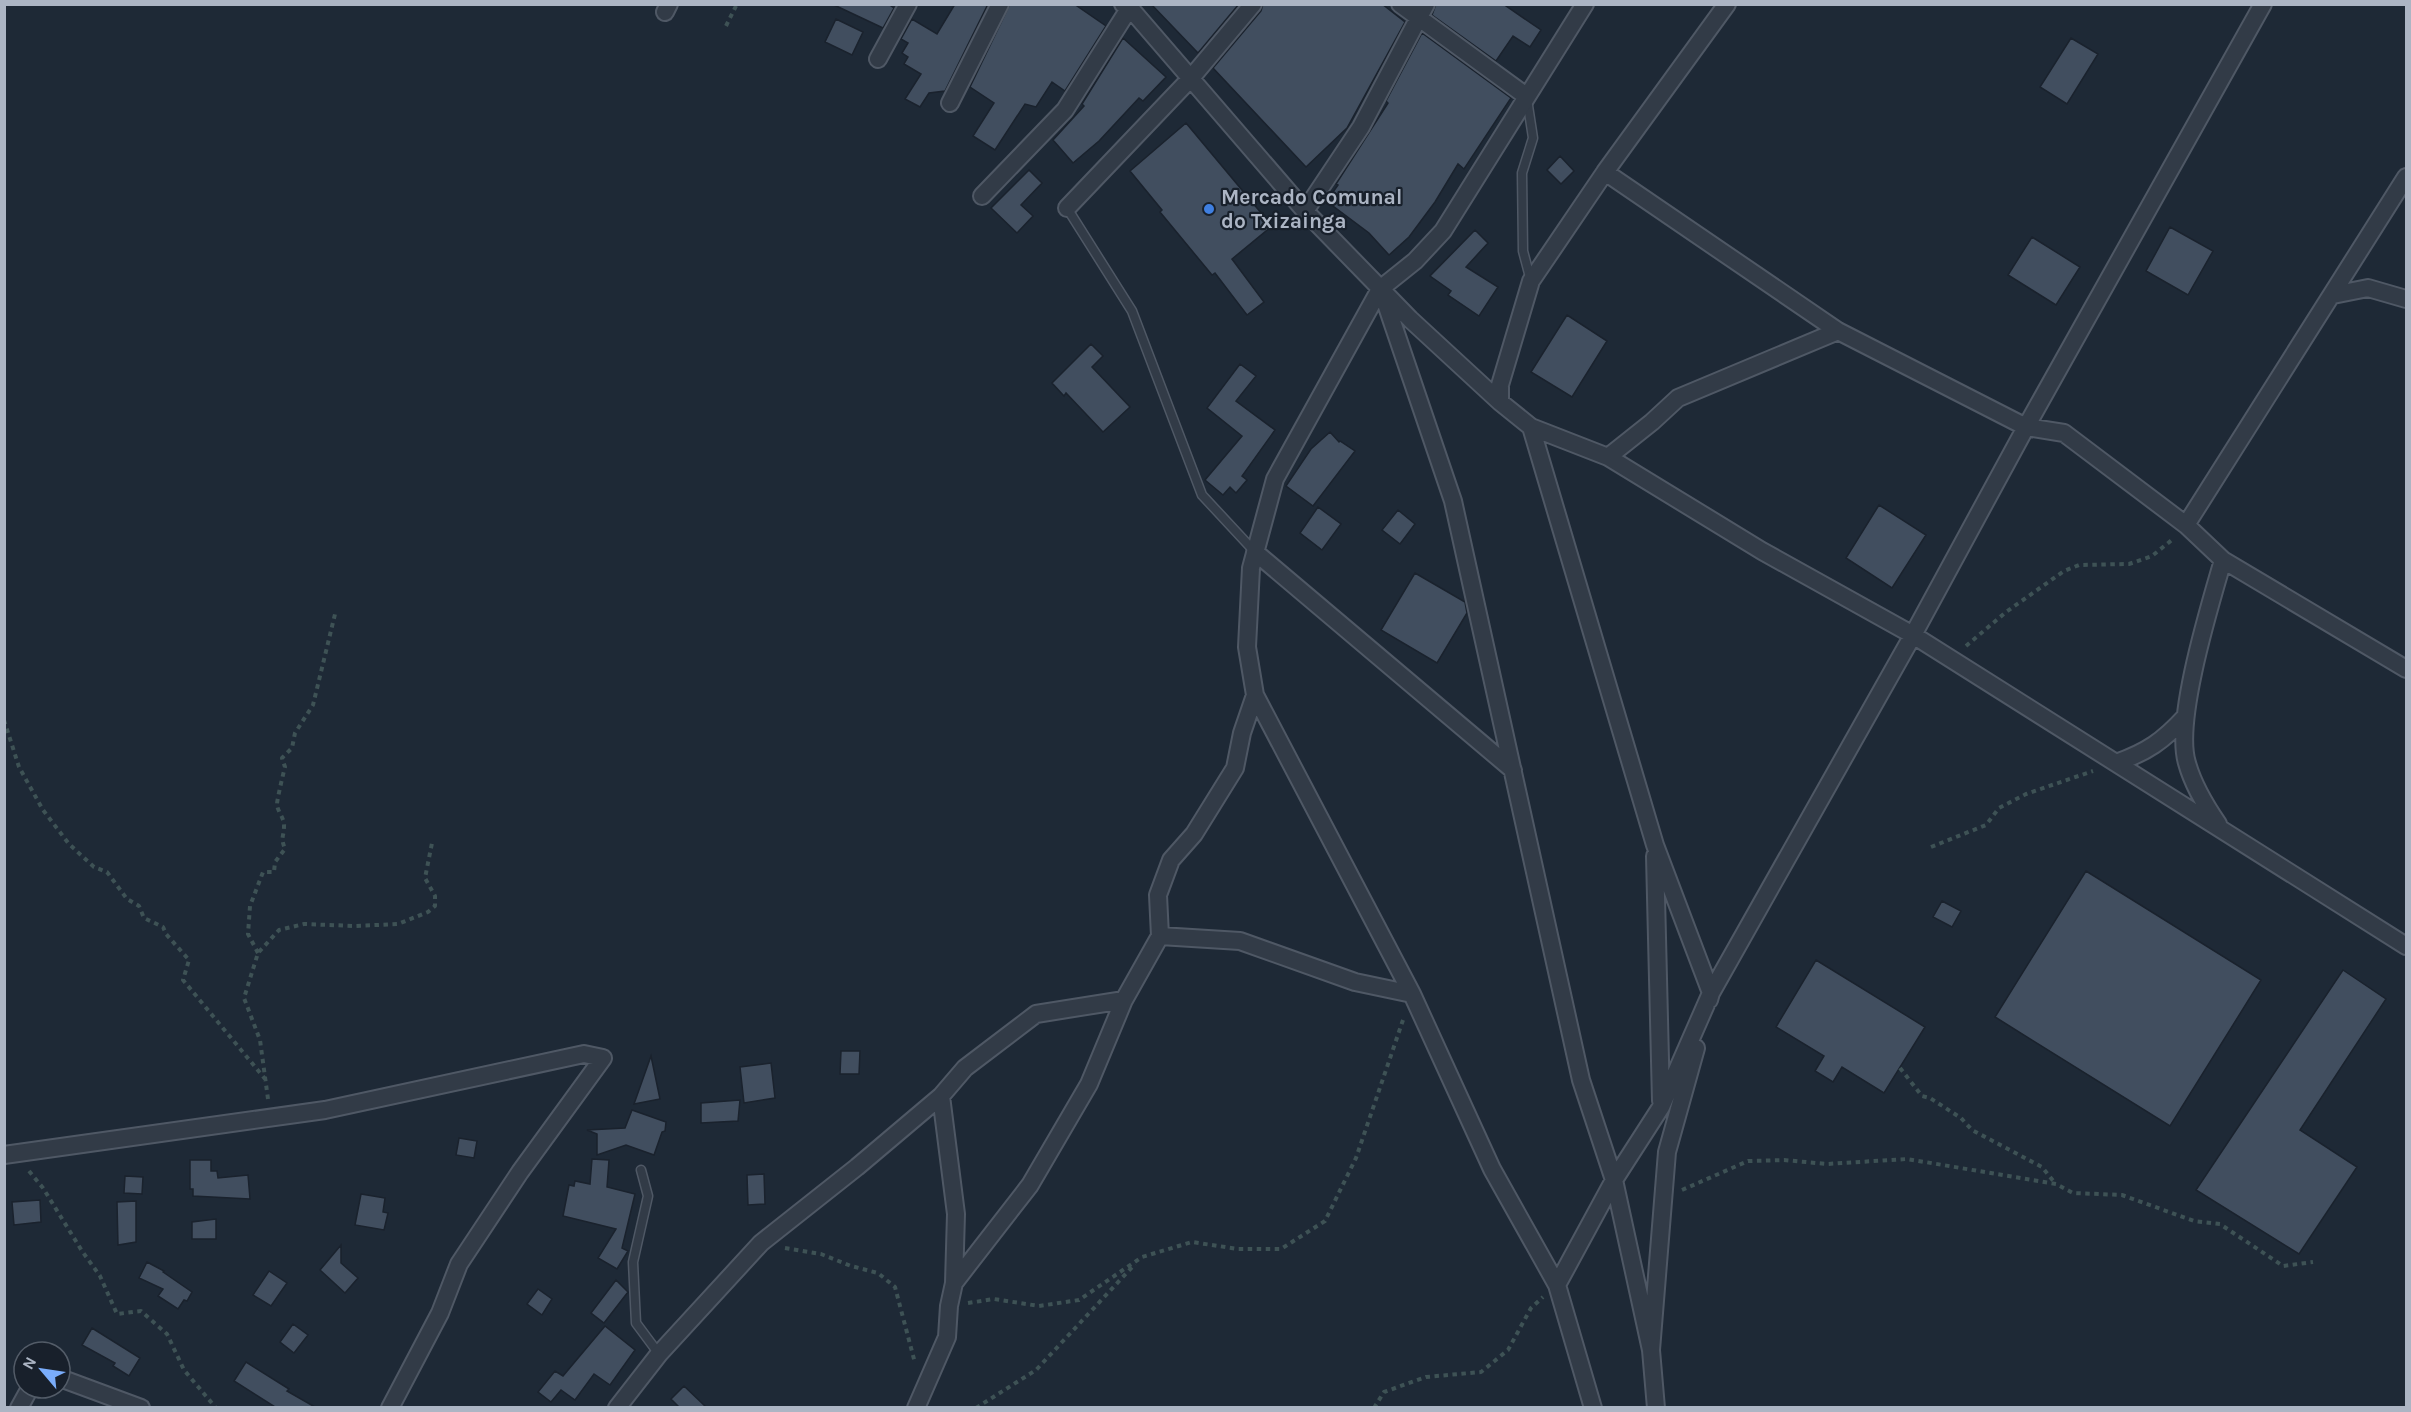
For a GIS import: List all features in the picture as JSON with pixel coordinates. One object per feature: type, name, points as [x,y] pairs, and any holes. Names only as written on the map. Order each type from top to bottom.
[{"type":"street","points":[[878,59],[908,4]]},
{"type":"street","points":[[950,103],[1000,4]]},
{"type":"street","points":[[1067,208],[1191,78],[1253,4]]},
{"type":"street","points":[[1400,4],[1423,11],[1526,96]]},
{"type":"street","points":[[1585,4],[1443,231],[1415,261],[1380,289],[1275,479],[1251,568],[1246,646],[1255,695],[1412,994],[1492,1169],[1557,1285],[1593,1407]]},
{"type":"street","points":[[1500,402],[1500,385],[1531,281],[1605,172],[1727,4]]},
{"type":"street","points":[[1557,1285],[1614,1180],[1661,1107],[1712,993],[2263,4]]},
{"type":"street","points":[[982,196],[1065,110],[1128,6],[1305,211],[1380,289],[1500,402],[1531,427],[1608,457],[1762,550],[1913,635],[2406,946]]},
{"type":"street","points":[[1305,211],[1361,127],[1423,11]]},
{"type":"street","points":[[1605,172],[1838,331],[2026,427],[2064,433],[2186,525],[2223,560],[2406,669]]},
{"type":"street","points":[[2186,525],[2406,177]]},
{"type":"street","points":[[2333,295],[2368,288],[2406,299]]},
{"type":"street","points":[[1380,289],[1453,501],[1581,1080],[1614,1180],[1651,1350],[1656,1407]]},
{"type":"street","points":[[1608,457],[1652,422],[1677,398],[1838,331]]},
{"type":"street","points":[[1531,427],[1655,845],[1712,993],[1667,1152]]},
{"type":"street","points":[[1255,552],[1513,770]]},
{"type":"street","points":[[2222,830],[2201,798],[2186,761],[2185,717],[2206,619],[2223,560]]},
{"type":"street","points":[[954,1283],[1030,1185],[1089,1084],[1124,1000],[1160,936],[1158,895],[1171,860],[1200,826],[1235,768],[1242,733],[1255,695]]},
{"type":"street","points":[[2116,763],[2143,753],[2166,738],[2185,717]]},
{"type":"street","points":[[1651,1350],[1667,1152],[1661,1107],[1655,845]]},
{"type":"street","points":[[1160,936],[1240,941],[1354,982],[1412,994]]},
{"type":"street","points":[[617,1407],[659,1353],[761,1243],[857,1167],[941,1096],[965,1068],[1036,1014],[1124,1000]]},
{"type":"street","points":[[9,1154],[325,1110],[584,1054],[603,1058],[520,1173],[459,1264],[440,1313],[390,1407]]},
{"type":"street","points":[[916,1407],[947,1337],[954,1283],[956,1214],[941,1096]]},
{"type":"street","points":[[72,1382],[141,1407]]},
{"type":"lane","points":[[1526,96],[1533,138],[1522,173],[1523,251],[1531,281]]},
{"type":"lane","points":[[1067,208],[1132,311],[1202,495],[1255,552]]},
{"type":"lane","points":[[641,1170],[648,1196],[633,1262],[636,1323],[659,1353]]},
{"type":"path","points":[[726,26],[737,4]]},
{"type":"path","points":[[1952,660],[1997,619],[2064,571],[2079,565],[2128,564],[2152,556],[2170,543],[2186,525]]},
{"type":"path","points":[[258,953],[248,934],[250,906],[263,873],[274,872],[275,862],[285,849],[281,838],[285,826],[277,803],[281,792],[282,772],[285,767],[282,758],[292,748],[296,734],[313,705],[336,610]]},
{"type":"path","points":[[4,720],[19,767],[43,810],[69,844],[94,867],[107,872],[127,899],[139,906],[144,918],[163,927],[166,934],[189,960],[183,980],[266,1080]]},
{"type":"path","points":[[1930,846],[1986,825],[1999,808],[2026,794],[2116,763]]},
{"type":"path","points":[[271,1118],[260,1040],[244,998],[258,953],[279,930],[303,924],[355,926],[398,924],[428,912],[435,906],[435,896],[425,878],[432,843]]},
{"type":"path","points":[[950,1306],[994,1299],[1039,1306],[1079,1300],[1142,1257],[1192,1242],[1238,1249],[1281,1249],[1325,1221],[1356,1158],[1412,994]]},
{"type":"path","points":[[1900,1068],[1922,1096],[1930,1098],[1961,1118],[1972,1130],[2042,1167],[2056,1184],[2073,1194],[2122,1195],[2194,1221],[2220,1224],[2283,1266],[2313,1262]]},
{"type":"path","points":[[9,1154],[43,1188],[100,1276],[117,1314],[141,1311],[167,1334],[184,1370],[216,1407]]},
{"type":"path","points":[[1664,1199],[1748,1161],[1784,1160],[1827,1164],[1907,1159],[2056,1184]]},
{"type":"path","points":[[761,1243],[821,1254],[851,1266],[878,1273],[895,1287],[916,1368]]},
{"type":"path","points":[[976,1407],[1036,1370],[1142,1257]]},
{"type":"path","points":[[1374,1407],[1384,1392],[1426,1377],[1481,1371],[1508,1350],[1531,1308],[1557,1285]]},
{"type":"building","points":[[832,4],[888,4],[894,8],[883,28]]},
{"type":"building","points":[[955,4],[988,4],[945,91],[929,93],[920,107],[905,99],[921,74],[904,64],[908,57],[902,53],[908,43],[901,39],[912,19],[937,34]]},
{"type":"building","points":[[1010,4],[1074,4],[1106,26],[1065,91],[1052,82],[1036,107],[1025,104],[995,150],[973,136],[994,103],[970,87]]},
{"type":"building","points":[[1151,4],[1239,4],[1198,53]]},
{"type":"building","points":[[1263,4],[1382,4],[1405,22],[1347,128],[1306,167],[1213,68],[1261,11]]},
{"type":"building","points":[[1436,4],[1503,4],[1541,30],[1530,47],[1513,36],[1496,61],[1432,15]]},
{"type":"building","points":[[836,19],[863,32],[852,55],[825,42]]},
{"type":"building","points":[[1422,33],[1511,98],[1464,169],[1458,164],[1435,202],[1409,237],[1389,255],[1369,233],[1333,206],[1340,197],[1333,192],[1388,103],[1386,101]]},
{"type":"building","points":[[1123,38],[1166,77],[1143,101],[1139,98],[1099,141],[1073,163],[1053,140],[1084,106],[1082,104]]},
{"type":"building","points":[[2071,38],[2098,54],[2067,104],[2040,87]]},
{"type":"building","name":"Mercado Comunal do Txizainga","points":[[1186,123],[1272,226],[1232,259],[1264,302],[1247,315],[1215,273],[1212,275],[1160,212],[1162,210],[1130,171]]},
{"type":"building","points":[[1560,156],[1574,171],[1561,184],[1547,170]]},
{"type":"building","points":[[1029,170],[1042,183],[1021,205],[1033,216],[1017,233],[991,208]]},
{"type":"building","points":[[2170,227],[2213,251],[2188,295],[2146,271]]},
{"type":"building","points":[[1475,230],[1488,243],[1466,267],[1498,287],[1479,316],[1448,295],[1451,291],[1430,276]]},
{"type":"building","points":[[2032,237],[2080,267],[2056,305],[2008,275]]},
{"type":"building","points":[[1567,315],[1607,341],[1572,397],[1531,372]]},
{"type":"building","points":[[1091,344],[1103,356],[1092,367],[1130,407],[1103,432],[1066,393],[1064,396],[1052,383]]},
{"type":"building","points":[[1240,364],[1256,376],[1236,401],[1275,430],[1242,476],[1247,480],[1236,493],[1230,487],[1223,495],[1205,480],[1242,436],[1207,408]]},
{"type":"building","points":[[1330,432],[1339,442],[1355,451],[1313,506],[1286,486],[1311,449]]},
{"type":"building","points":[[1879,505],[1926,535],[1892,588],[1846,558]]},
{"type":"building","points":[[1318,507],[1341,524],[1322,550],[1300,533]]},
{"type":"building","points":[[1398,510],[1415,524],[1400,544],[1382,530]]},
{"type":"building","points":[[1415,573],[1465,602],[1467,613],[1437,663],[1381,630]]},
{"type":"building","points":[[2086,871],[2261,980],[2170,1126],[1995,1017]]},
{"type":"building","points":[[1942,901],[1961,911],[1952,927],[1933,917]]},
{"type":"building","points":[[1816,960],[1925,1027],[1884,1093],[1842,1067],[1833,1082],[1815,1071],[1824,1056],[1776,1027]]},
{"type":"building","points":[[2343,970],[2386,999],[2300,1130],[2357,1167],[2299,1254],[2196,1190]]},
{"type":"building","points":[[841,1051],[860,1051],[859,1074],[840,1074]]},
{"type":"building","points":[[651,1056],[660,1099],[634,1104]]},
{"type":"building","points":[[771,1063],[775,1098],[744,1103],[740,1067]]},
{"type":"building","points":[[740,1100],[738,1121],[701,1123],[701,1103]]},
{"type":"building","points":[[632,1110],[666,1122],[665,1131],[662,1132],[654,1155],[626,1145],[597,1155],[597,1134],[587,1130],[625,1128]]},
{"type":"building","points":[[459,1138],[477,1141],[474,1158],[456,1155]]},
{"type":"building","points":[[592,1159],[609,1160],[607,1187],[635,1194],[622,1248],[628,1251],[617,1269],[598,1258],[616,1229],[563,1216],[569,1185],[574,1186],[575,1181],[590,1184]]},
{"type":"building","points":[[190,1160],[211,1160],[211,1171],[217,1171],[218,1178],[248,1175],[250,1199],[193,1196],[193,1189],[190,1189]]},
{"type":"building","points":[[764,1174],[765,1204],[748,1205],[747,1175]]},
{"type":"building","points":[[125,1176],[143,1177],[142,1194],[124,1193]]},
{"type":"building","points":[[361,1194],[385,1198],[383,1212],[388,1213],[384,1230],[355,1225]]},
{"type":"building","points":[[40,1200],[41,1222],[14,1225],[12,1202]]},
{"type":"building","points":[[136,1201],[136,1242],[118,1245],[117,1202]]},
{"type":"building","points":[[216,1219],[216,1239],[192,1239],[192,1222]]},
{"type":"building","points":[[341,1245],[341,1263],[358,1278],[345,1293],[320,1270]]},
{"type":"building","points":[[147,1262],[164,1271],[192,1292],[187,1301],[184,1300],[178,1309],[158,1296],[163,1289],[139,1278]]},
{"type":"building","points":[[269,1271],[287,1283],[271,1306],[253,1295]]},
{"type":"building","points":[[616,1280],[628,1292],[604,1323],[591,1313]]},
{"type":"building","points":[[538,1289],[552,1299],[542,1315],[527,1304]]},
{"type":"building","points":[[293,1324],[308,1335],[294,1353],[280,1342]]},
{"type":"building","points":[[605,1326],[635,1350],[610,1385],[594,1374],[575,1400],[561,1390],[551,1402],[538,1392],[555,1371],[563,1376]]},
{"type":"building","points":[[92,1328],[140,1358],[129,1376],[113,1366],[115,1363],[82,1345]]},
{"type":"building","points":[[246,1362],[289,1389],[287,1391],[315,1407],[275,1407],[234,1381]]},
{"type":"building","points":[[684,1386],[706,1407],[679,1407],[671,1399]]},
{"type":"place","name":"Mercado Comunal do Txizainga","points":[[1209,209]]}]
